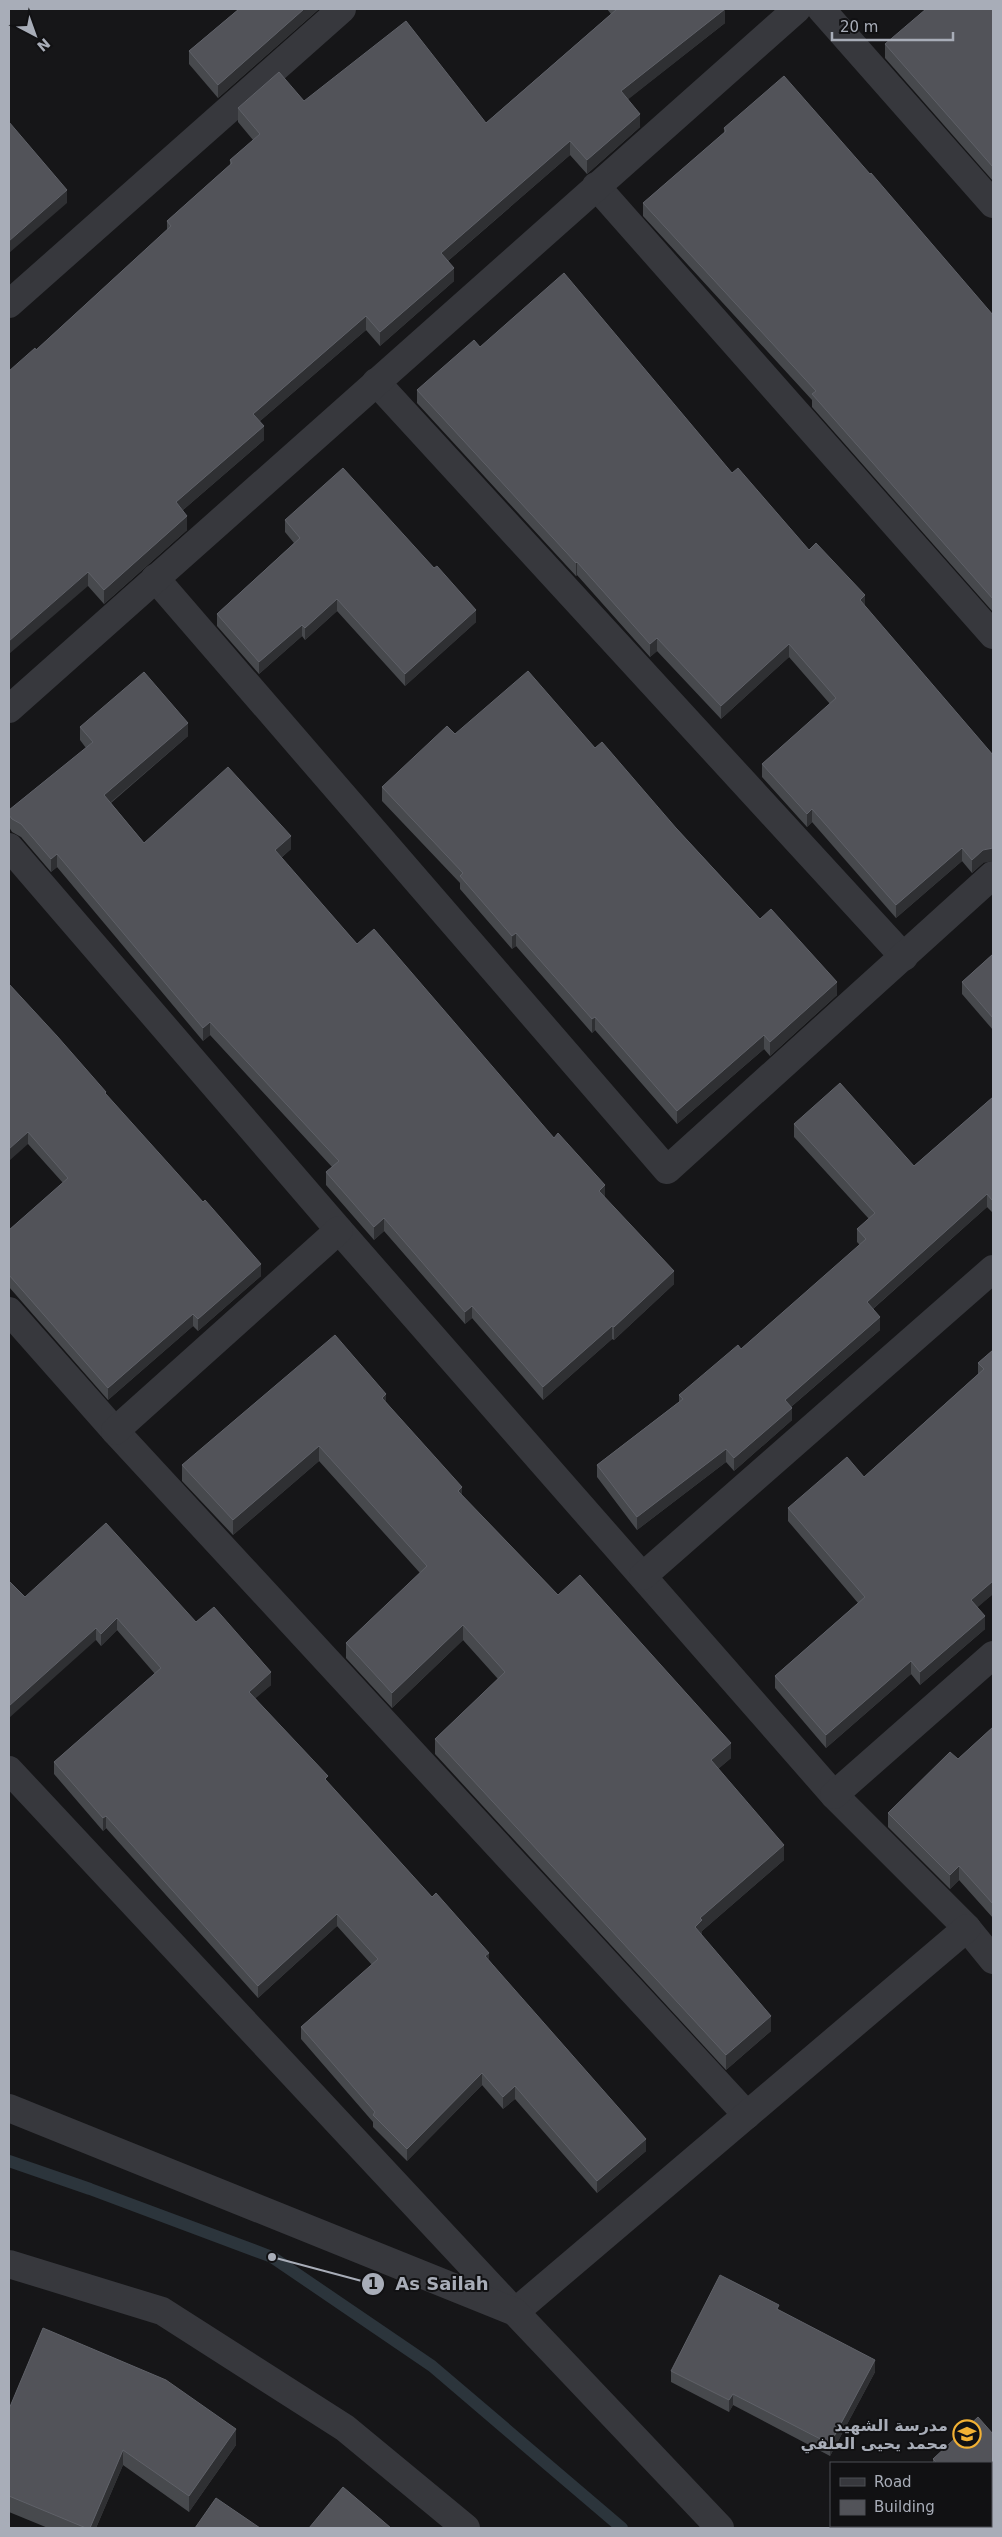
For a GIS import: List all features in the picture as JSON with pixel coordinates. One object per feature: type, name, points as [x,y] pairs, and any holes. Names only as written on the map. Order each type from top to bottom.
[{"type":"street","points":[[9,304],[342,9]]},
{"type":"street","points":[[9,709],[797,9]]},
{"type":"street","points":[[821,9],[993,204]]},
{"type":"street","points":[[596,186],[993,635]]},
{"type":"street","points":[[376,382],[904,957]]},
{"type":"street","points":[[156,578],[667,1170],[993,875]]},
{"type":"street","points":[[9,847],[339,1230],[834,1795],[967,1928],[993,1960]]},
{"type":"street","points":[[115,1431],[339,1230]]},
{"type":"street","points":[[644,1576],[993,1269]]},
{"type":"street","points":[[9,1311],[115,1431],[747,2115]]},
{"type":"street","points":[[834,1795],[993,1655]]},
{"type":"street","points":[[9,1770],[515,2312],[720,2528]]},
{"type":"street","points":[[515,2312],[967,1928]]},
{"type":"street","points":[[9,2108],[515,2312]]},
{"type":"street","points":[[9,2264],[162,2311],[345,2428],[466,2528]]},
{"type":"building","points":[[239,9],[304,9],[218,85],[189,51]]},
{"type":"building","points":[[617,9],[725,9],[621,91],[640,114],[587,160],[570,141],[441,253],[454,268],[380,332],[366,316],[253,414],[264,426],[176,502],[187,516],[104,590],[88,572],[9,641],[9,371],[35,348],[36,350],[171,226],[167,221],[232,163],[230,160],[260,134],[238,108],[279,72],[304,101],[406,21],[486,123]]},
{"type":"building","points":[[926,9],[993,9],[993,167],[885,44]]},
{"type":"building","points":[[784,76],[871,173],[993,315],[993,599],[812,394],[816,391],[643,203],[726,131],[724,128]]},
{"type":"building","points":[[9,122],[67,190],[9,241]]},
{"type":"building","points":[[564,273],[732,473],[738,468],[809,550],[816,543],[865,595],[860,600],[993,755],[993,848],[983,850],[972,860],[962,848],[896,905],[812,809],[807,814],[762,764],[836,698],[789,644],[721,706],[657,638],[650,644],[577,562],[417,390],[474,340],[480,347]]},
{"type":"building","points":[[343,468],[434,568],[437,566],[476,610],[405,674],[337,599],[305,628],[302,625],[259,662],[217,614],[300,538],[285,520]]},
{"type":"building","points":[[528,671],[595,748],[602,742],[676,828],[760,919],[771,909],[837,982],[770,1042],[764,1035],[677,1111],[595,1017],[592,1019],[516,933],[512,936],[460,876],[463,873],[382,787],[447,726],[455,734]]},
{"type":"building","points":[[144,672],[188,723],[104,795],[144,843],[228,767],[291,836],[275,850],[357,944],[374,929],[554,1138],[558,1133],[605,1185],[599,1191],[674,1271],[614,1327],[612,1326],[543,1387],[472,1306],[465,1312],[384,1218],[374,1227],[326,1172],[339,1161],[210,1022],[203,1028],[57,854],[51,859],[21,824],[9,815],[9,810],[93,742],[80,727]]},
{"type":"building","points":[[993,954],[993,1018],[962,982]]},
{"type":"building","points":[[9,984],[203,1202],[205,1200],[261,1264],[198,1319],[193,1314],[108,1388],[9,1275],[9,1230],[68,1178],[28,1132],[9,1149]]},
{"type":"building","points":[[840,1083],[914,1166],[993,1097],[993,1198],[992,1200],[987,1194],[867,1302],[880,1317],[785,1400],[792,1408],[734,1458],[726,1449],[637,1517],[597,1465],[683,1399],[679,1395],[738,1345],[741,1349],[866,1239],[857,1229],[875,1213],[794,1124]]},
{"type":"building","points":[[335,1335],[386,1394],[382,1398],[462,1487],[458,1491],[558,1595],[580,1575],[731,1743],[711,1760],[784,1845],[700,1918],[702,1920],[695,1927],[771,2016],[726,2055],[435,1739],[505,1672],[463,1625],[392,1693],[346,1643],[427,1566],[319,1446],[233,1520],[182,1465]]},
{"type":"building","points":[[993,1350],[993,1581],[971,1600],[985,1616],[920,1672],[911,1661],[826,1735],[775,1676],[865,1597],[788,1508],[847,1457],[864,1477],[984,1369],[978,1363]]},
{"type":"building","points":[[106,1523],[196,1622],[214,1607],[271,1672],[249,1692],[328,1776],[325,1779],[432,1897],[436,1893],[489,1953],[485,1956],[646,2139],[597,2181],[515,2086],[503,2097],[482,2073],[407,2149],[373,2115],[375,2112],[301,2027],[378,1959],[337,1914],[258,1986],[106,1816],[103,1818],[54,1762],[161,1668],[117,1618],[101,1634],[96,1628],[9,1706],[9,1581],[25,1597]]},
{"type":"building","points":[[993,1727],[993,1904],[959,1866],[950,1875],[888,1813],[950,1752],[958,1759]]},
{"type":"building","points":[[720,2275],[779,2305],[777,2309],[875,2360],[830,2444],[733,2394],[729,2400],[671,2371]]},
{"type":"building","points":[[43,2328],[166,2380],[236,2429],[189,2496],[123,2450],[90,2528],[9,2496],[9,2409]]},
{"type":"building","points":[[978,2417],[993,2434],[993,2525],[992,2462],[936,2462],[933,2459]]},
{"type":"building","points":[[343,2487],[391,2528],[309,2528]]},
{"type":"building","points":[[216,2498],[260,2528],[195,2528]]},
{"type":"waterway","points":[[9,2161],[272,2257],[432,2366],[622,2528]]},
{"type":"place","name":"As Sailah","points":[[272,2257]]},
{"type":"place","name":"مدرسة الشهيد محمد يحيى العلفي","points":[[967,2434]]}]
